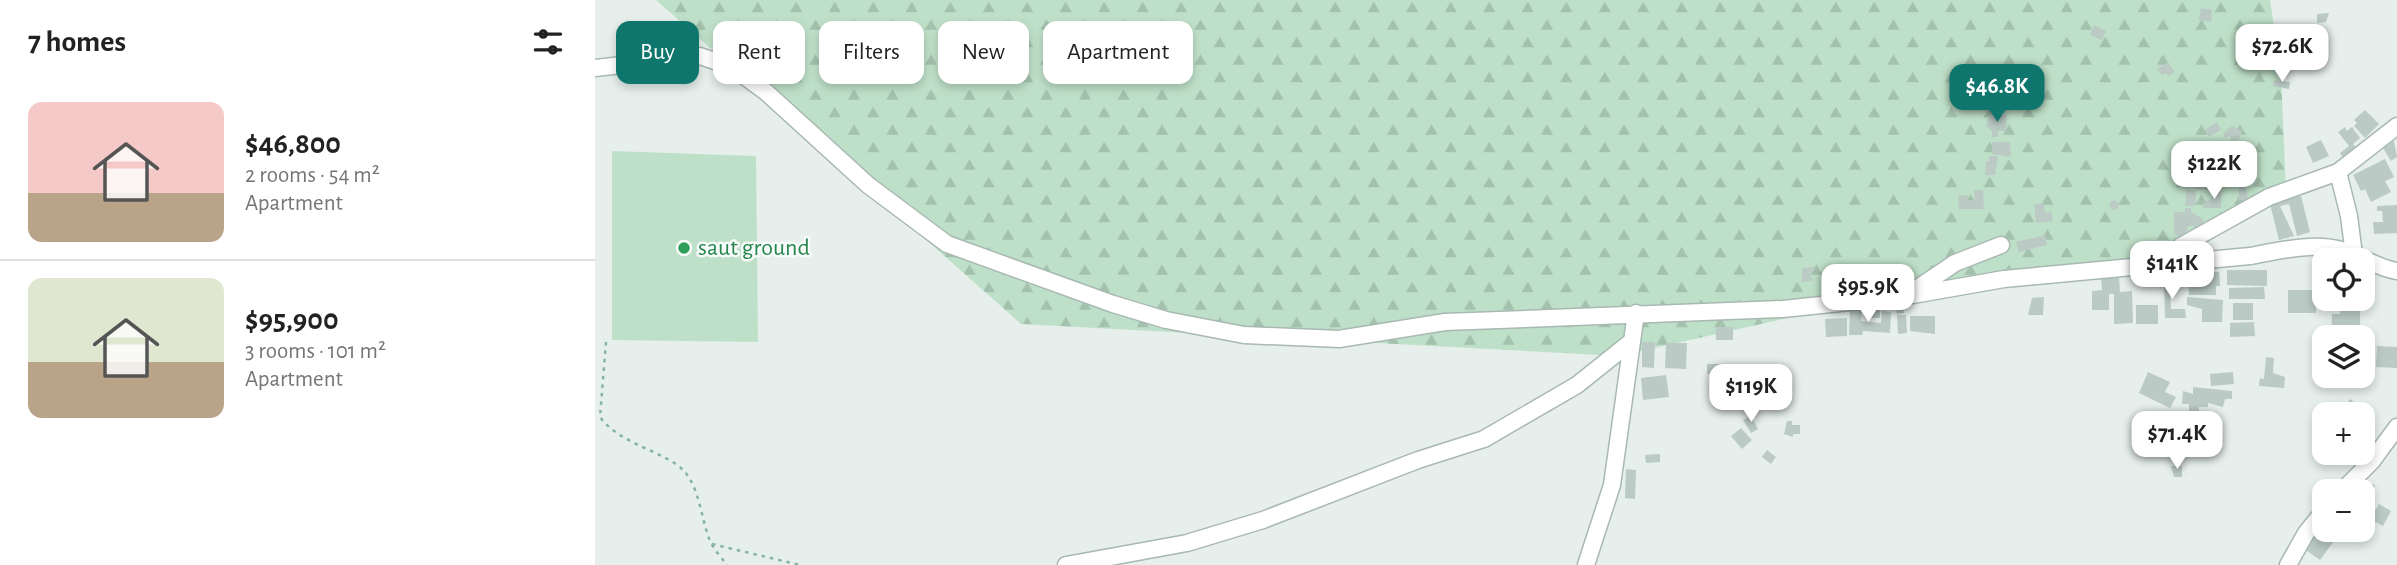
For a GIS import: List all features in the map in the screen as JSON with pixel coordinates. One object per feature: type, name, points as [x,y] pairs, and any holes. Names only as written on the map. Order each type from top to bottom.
[{"type":"street","points":[[595,68],[700,56],[732,67],[766,92],[868,184],[947,244],[1166,320],[1244,335],[1339,339],[1445,322],[1770,310],[1907,296],[2004,279],[2165,265],[2288,249],[2312,249]]},
{"type":"street","points":[[2165,265],[2181,246],[2269,197],[2338,172],[2397,126]]},
{"type":"street","points":[[2338,172],[2349,216],[2353,248]]},
{"type":"street","points":[[1907,296],[1955,263],[2001,245]]},
{"type":"street","points":[[2375,265],[2397,271]]},
{"type":"street","points":[[1586,565],[1612,485],[1636,313]]},
{"type":"street","points":[[1066,565],[1187,543],[1263,520],[1418,460],[1485,439],[1577,386],[1632,341]]},
{"type":"street","points":[[2354,479],[2372,461],[2397,427]]},
{"type":"street","points":[[2288,565],[2312,526]]},
{"type":"path","points":[[606,342],[600,417],[607,426],[632,443],[682,469],[692,485],[712,544],[727,565]]},
{"type":"path","points":[[712,544],[800,565]]},
{"type":"green space","points":[[656,0],[2270,0],[2281,73],[2286,192],[2167,262],[1898,293],[1619,356],[1021,324],[751,84],[805,84],[805,21],[713,21],[713,51],[699,38],[699,21],[680,21]]},
{"type":"green space","name":"saut ground","points":[[612,151],[756,156],[758,342],[612,340]]},
{"type":"building","points":[[2201,8],[2212,10],[2211,22],[2199,20]]},
{"type":"building","points":[[2329,13],[2326,22],[2317,23],[2317,14]]},
{"type":"building","points":[[2094,25],[2106,31],[2102,40],[2090,35]]},
{"type":"building","points":[[2168,62],[2175,72],[2168,76],[2165,73],[2162,75],[2157,69]]},
{"type":"building","points":[[2274,80],[2290,82],[2289,89],[2273,86]]},
{"type":"building","points":[[2365,110],[2379,124],[2365,138],[2354,126],[2357,123],[2354,120]]},
{"type":"building","points":[[1989,115],[2007,115],[2006,131],[1998,131],[1998,137],[1992,137],[1992,131],[1986,126]]},
{"type":"building","points":[[2217,122],[2221,130],[2209,137],[2205,130]]},
{"type":"building","points":[[2232,126],[2242,131],[2239,139],[2231,143],[2230,136],[2225,138],[2223,133]]},
{"type":"building","points":[[2345,127],[2347,131],[2352,127],[2360,138],[2353,144],[2357,149],[2344,159],[2340,153],[2349,146],[2338,132]]},
{"type":"building","points":[[2321,140],[2329,156],[2313,163],[2306,147]]},
{"type":"building","points":[[2394,141],[2397,157],[2391,161],[2383,148]]},
{"type":"building","points":[[1992,142],[2010,142],[2011,157],[1992,154]]},
{"type":"building","points":[[1989,156],[1998,156],[1995,175],[1985,175]]},
{"type":"building","points":[[2385,159],[2394,177],[2385,181],[2391,192],[2371,202],[2365,189],[2361,191],[2353,175]]},
{"type":"building","points":[[2236,160],[2237,172],[2221,173],[2221,161]]},
{"type":"building","points":[[2195,181],[2212,182],[2212,190],[2194,189]]},
{"type":"building","points":[[2239,187],[2246,187],[2248,200],[2239,200]]},
{"type":"building","points":[[1974,190],[1983,190],[1984,209],[1959,209],[1958,196],[1968,195],[1968,200],[1975,200]]},
{"type":"building","points":[[2186,190],[2196,191],[2196,206],[2185,206]]},
{"type":"building","points":[[2212,191],[2221,191],[2221,208],[2203,208],[2203,203],[2212,199]]},
{"type":"building","points":[[2301,196],[2310,232],[2297,236],[2289,204],[2280,206],[2294,236],[2279,240],[2270,204]]},
{"type":"building","points":[[2114,201],[2118,205],[2114,209],[2110,205]]},
{"type":"building","points":[[2044,203],[2045,213],[2051,212],[2053,221],[2036,223],[2034,204]]},
{"type":"building","points":[[2397,205],[2397,233],[2374,234],[2373,222],[2383,222],[2382,211],[2377,211],[2377,206]]},
{"type":"building","points":[[2185,208],[2191,208],[2191,212],[2203,219],[2203,225],[2198,225],[2198,230],[2194,230],[2194,226],[2188,226],[2185,236],[2180,236],[2174,234],[2174,212],[2185,212]]},
{"type":"building","points":[[2045,235],[2047,245],[2019,252],[2016,242]]},
{"type":"building","points":[[1898,264],[1901,282],[1877,283],[1876,265]]},
{"type":"building","points":[[1814,267],[1814,271],[1809,272],[1813,281],[1802,282],[1802,268]]},
{"type":"building","points":[[2227,270],[2267,270],[2267,286],[2227,285]]},
{"type":"building","points":[[2188,272],[2219,272],[2220,286],[2216,286],[2216,295],[2189,295]]},
{"type":"building","points":[[2119,275],[2120,292],[2132,291],[2133,323],[2114,324],[2114,294],[2109,294],[2109,310],[2092,310],[2092,291],[2102,290],[2101,276]]},
{"type":"building","points":[[2164,280],[2176,280],[2176,292],[2170,292],[2171,309],[2185,309],[2186,318],[2165,318]]},
{"type":"building","points":[[2264,287],[2265,299],[2229,299],[2229,288]]},
{"type":"building","points":[[2288,290],[2312,290],[2312,311],[2316,313],[2288,313]]},
{"type":"building","points":[[2044,297],[2043,315],[2028,315],[2032,298]]},
{"type":"building","points":[[2187,297],[2223,300],[2222,322],[2202,322],[2202,309],[2187,305]]},
{"type":"building","points":[[2233,303],[2253,303],[2253,320],[2233,320]]},
{"type":"building","points":[[2136,305],[2158,305],[2158,324],[2136,324]]},
{"type":"building","points":[[1865,306],[1880,306],[1880,318],[1865,318]]},
{"type":"building","points":[[1903,306],[1904,313],[1897,314],[1896,307]]},
{"type":"building","points":[[1850,310],[1862,310],[1861,321],[1881,323],[1882,311],[1891,312],[1890,333],[1863,331],[1862,335],[1849,335]]},
{"type":"building","points":[[2340,311],[2360,311],[2360,325],[2332,325],[2332,314],[2340,314]]},
{"type":"building","points":[[1897,315],[1906,315],[1907,333],[1898,334]]},
{"type":"building","points":[[1910,316],[1935,316],[1935,334],[1910,331]]},
{"type":"building","points":[[1847,318],[1847,336],[1826,337],[1825,319]]},
{"type":"building","points":[[2254,322],[2255,336],[2230,337],[2230,323]]},
{"type":"building","points":[[1716,327],[1733,327],[1733,340],[1716,340]]},
{"type":"building","points":[[1642,342],[1655,342],[1654,368],[1642,367]]},
{"type":"building","points":[[1666,343],[1687,343],[1686,369],[1665,368]]},
{"type":"building","points":[[2377,346],[2397,347],[2397,368],[2376,367]]},
{"type":"building","points":[[2266,357],[2274,358],[2273,373],[2285,377],[2284,388],[2259,386],[2260,378],[2264,379]]},
{"type":"building","points":[[1707,364],[1741,364],[1741,374],[1733,374],[1733,379],[1724,379],[1724,374],[1707,374]]},
{"type":"building","points":[[2148,372],[2170,382],[2165,392],[2176,397],[2170,408],[2139,393]]},
{"type":"building","points":[[2233,372],[2234,384],[2211,386],[2210,374]]},
{"type":"building","points":[[1666,375],[1669,397],[1643,400],[1641,378]]},
{"type":"building","points":[[2193,387],[2232,391],[2232,399],[2225,399],[2223,407],[2208,403],[2208,407],[2199,407],[2199,412],[2189,411],[2189,404],[2182,404],[2183,391],[2193,394]]},
{"type":"building","points":[[1751,416],[1758,429],[1751,433],[1743,420]]},
{"type":"building","points":[[1787,421],[1792,421],[1792,425],[1800,425],[1800,434],[1793,434],[1793,437],[1784,434]]},
{"type":"building","points":[[1741,428],[1752,440],[1742,449],[1731,436]]},
{"type":"building","points":[[1767,450],[1776,457],[1771,464],[1762,457]]},
{"type":"building","points":[[1660,454],[1660,462],[1646,463],[1645,455]]},
{"type":"building","points":[[2171,466],[2182,466],[2182,477],[2174,477]]},
{"type":"building","points":[[1626,469],[1636,470],[1635,499],[1625,498]]},
{"type":"building","points":[[2379,504],[2391,511],[2383,526],[2375,522],[2375,511]]},
{"type":"building","points":[[2312,536],[2312,542],[2333,542],[2320,560],[2303,548]]},
{"type":"place","name":"saut ground","points":[[684,248]]}]
